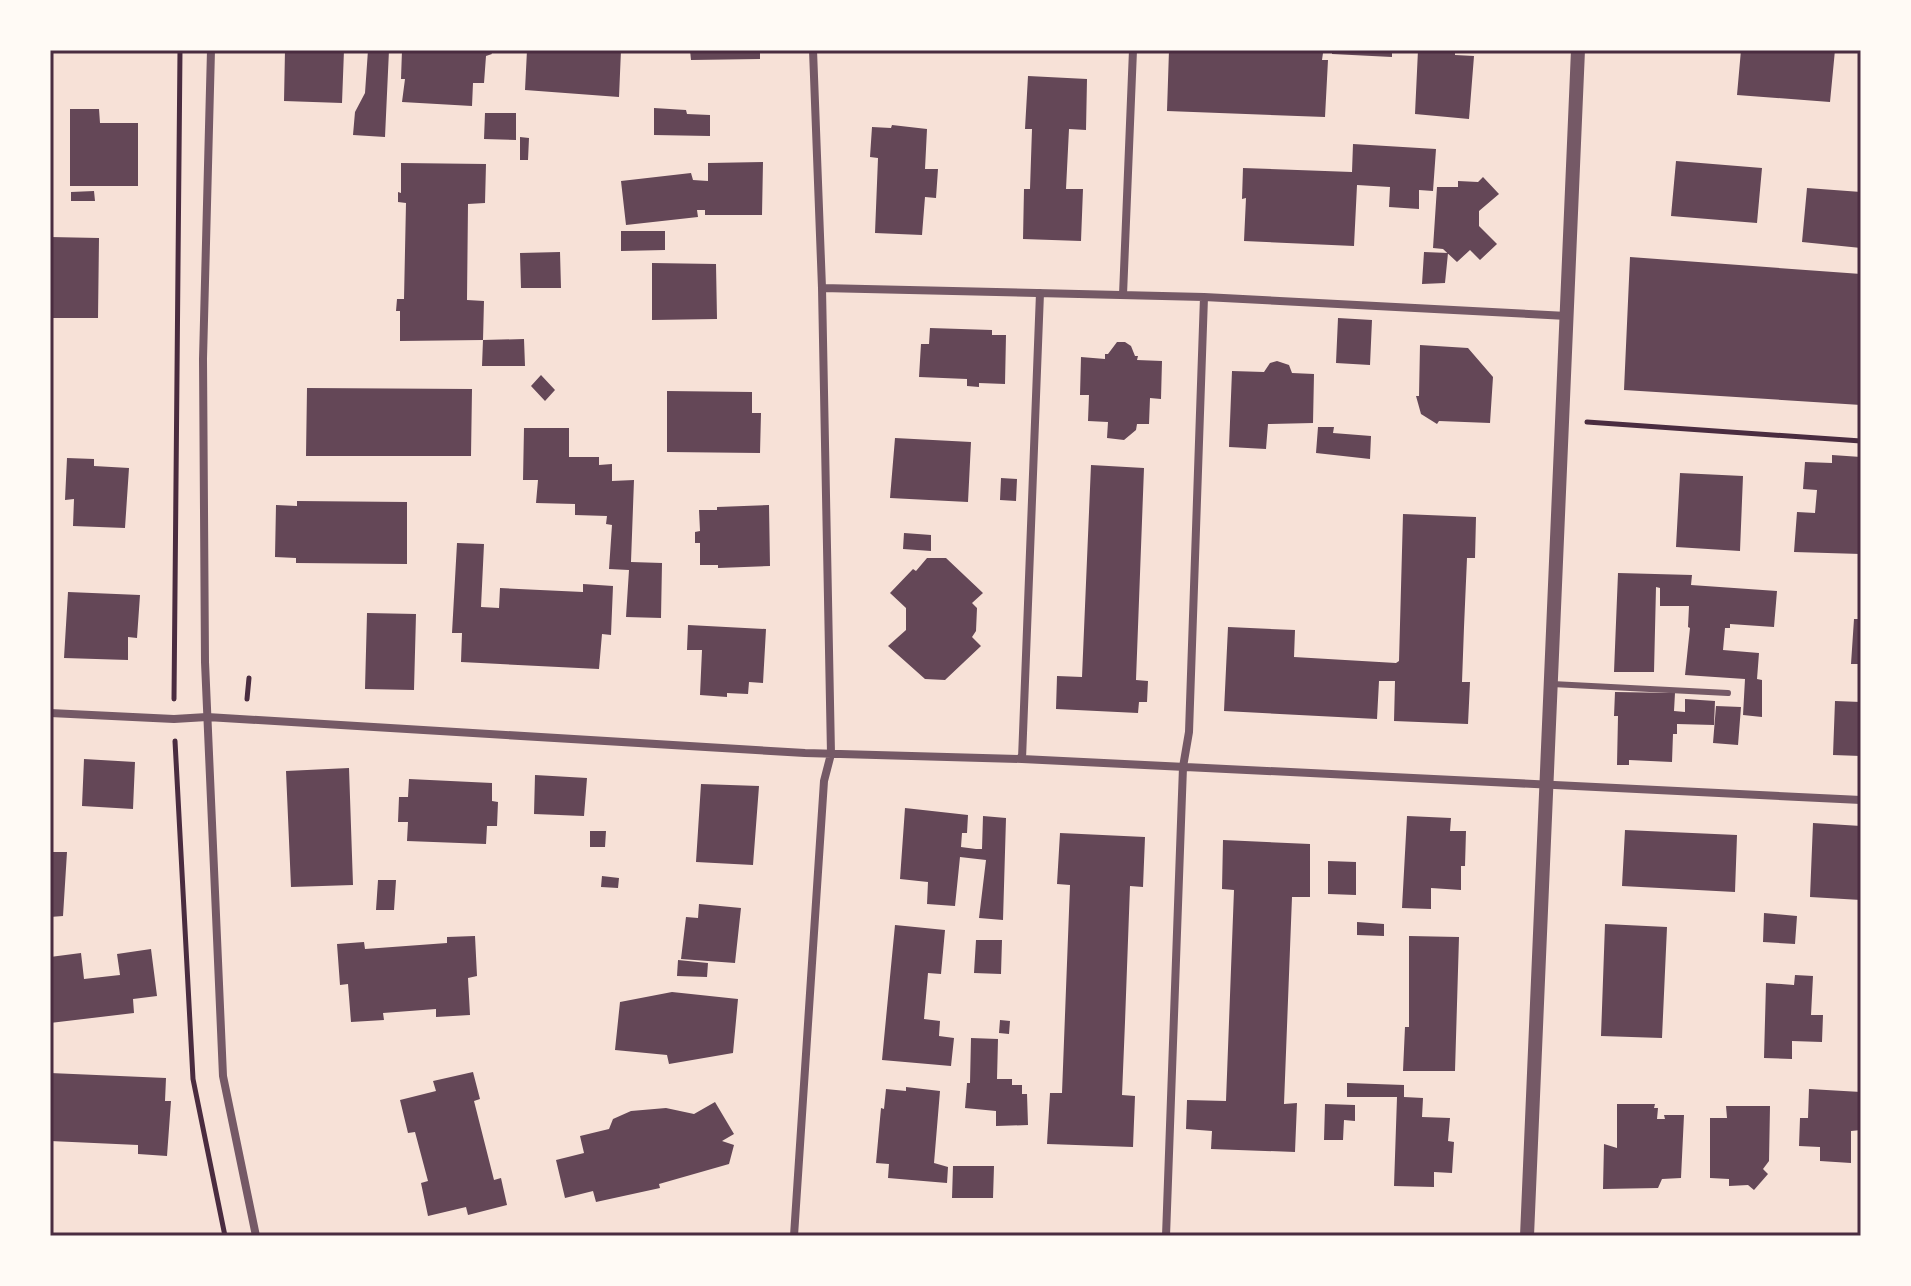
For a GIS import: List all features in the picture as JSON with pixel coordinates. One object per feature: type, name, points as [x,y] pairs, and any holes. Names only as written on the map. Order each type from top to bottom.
[{"type":"street","points":[[211,50],[203,359],[207,717],[223,1076],[256,1236]]},
{"type":"street","points":[[794,1236],[824,781],[831,754],[822,288],[813,50]]},
{"type":"street","points":[[1123,295],[1133,50]]},
{"type":"street","points":[[1527,1236],[1578,50]]},
{"type":"street","points":[[822,288],[1204,297],[1567,316]]},
{"type":"street","points":[[1022,759],[1040,293]]},
{"type":"street","points":[[1166,1236],[1183,767],[1189,732],[1204,297]]},
{"type":"street","points":[[50,713],[174,719],[207,717],[831,754],[1022,759],[1861,800]]},
{"type":"lane","points":[[1552,684],[1728,693]]},
{"type":"path","points":[[1563,420],[1861,441]]},
{"type":"building","points":[[285,50],[344,50],[342,103],[284,101]]},
{"type":"building","points":[[368,50],[389,50],[385,137],[353,135],[355,112],[365,93]]},
{"type":"building","points":[[402,50],[490,50],[492,54],[486,56],[484,83],[473,83],[472,106],[402,102],[405,79],[401,79]]},
{"type":"building","points":[[527,50],[621,50],[619,97],[525,90]]},
{"type":"building","points":[[690,50],[760,50],[760,59],[691,60]]},
{"type":"building","points":[[1169,50],[1323,53],[1322,60],[1328,60],[1325,117],[1167,111]]},
{"type":"building","points":[[1332,50],[1392,50],[1392,57],[1332,54]]},
{"type":"building","points":[[1418,50],[1455,50],[1455,55],[1474,56],[1469,119],[1415,114]]},
{"type":"building","points":[[1741,50],[1835,50],[1830,102],[1737,95]]},
{"type":"building","points":[[1028,76],[1087,79],[1086,130],[1069,129],[1066,189],[1083,189],[1081,241],[1023,239],[1024,189],[1030,189],[1032,129],[1025,129]]},
{"type":"building","points":[[654,108],[710,115],[710,136],[654,135]]},
{"type":"building","points":[[70,109],[99,109],[100,123],[138,123],[138,186],[70,186]]},
{"type":"building","points":[[485,113],[516,113],[516,140],[484,139]]},
{"type":"building","points":[[892,125],[927,129],[925,169],[938,169],[936,198],[925,197],[922,235],[875,233],[878,158],[870,157],[872,127],[891,128]]},
{"type":"building","points":[[520,137],[529,138],[528,160],[520,160]]},
{"type":"building","points":[[1353,144],[1436,149],[1433,191],[1419,190],[1419,209],[1389,207],[1390,187],[1357,185],[1354,246],[1244,241],[1246,198],[1242,199],[1243,168],[1352,172]]},
{"type":"building","points":[[1676,161],[1762,168],[1757,223],[1671,216]]},
{"type":"building","points":[[763,162],[762,215],[705,215],[705,210],[697,210],[698,217],[626,225],[621,181],[691,173],[693,180],[708,181],[708,163]]},
{"type":"building","points":[[401,163],[486,164],[485,203],[468,204],[467,300],[484,301],[483,340],[400,341],[400,311],[396,311],[397,299],[404,299],[406,203],[398,202]]},
{"type":"building","points":[[1483,177],[1499,194],[1479,211],[1479,226],[1497,244],[1480,260],[1470,250],[1457,262],[1443,249],[1433,248],[1437,187],[1458,187],[1458,181],[1478,182]]},
{"type":"building","points":[[1807,188],[1861,192],[1861,248],[1802,242]]},
{"type":"building","points":[[94,191],[95,201],[71,201],[71,192]]},
{"type":"building","points":[[621,231],[665,231],[665,250],[621,251]]},
{"type":"building","points":[[50,237],[99,238],[98,318],[50,318]]},
{"type":"building","points":[[560,252],[561,288],[521,288],[520,253]]},
{"type":"building","points":[[1424,252],[1448,253],[1445,283],[1422,284]]},
{"type":"building","points":[[1630,257],[1861,274],[1861,405],[1624,390]]},
{"type":"building","points":[[652,263],[716,264],[717,319],[652,320]]},
{"type":"building","points":[[1338,318],[1372,320],[1370,365],[1336,363]]},
{"type":"building","points":[[930,328],[992,330],[992,335],[1006,335],[1005,384],[979,383],[979,387],[967,386],[967,379],[919,377],[921,344],[929,344]]},
{"type":"building","points":[[524,339],[525,366],[482,366],[483,340]]},
{"type":"building","points":[[1117,342],[1131,346],[1135,356],[1138,356],[1137,360],[1162,361],[1161,399],[1150,398],[1149,424],[1137,424],[1136,430],[1124,440],[1107,438],[1108,422],[1088,421],[1089,395],[1080,395],[1081,357],[1105,359],[1105,354]]},
{"type":"building","points":[[1420,345],[1468,348],[1493,377],[1490,423],[1439,421],[1437,424],[1421,414],[1416,396],[1419,396]]},
{"type":"building","points":[[1277,361],[1289,365],[1292,373],[1314,374],[1313,423],[1268,424],[1266,449],[1229,447],[1232,371],[1264,372],[1270,363]]},
{"type":"building","points":[[541,375],[555,390],[545,401],[531,386]]},
{"type":"building","points":[[307,388],[472,389],[471,456],[306,456]]},
{"type":"building","points":[[667,391],[752,392],[752,413],[761,413],[760,453],[667,452]]},
{"type":"building","points":[[1318,427],[1334,427],[1333,433],[1371,436],[1370,459],[1316,453]]},
{"type":"building","points":[[524,428],[569,428],[569,457],[599,457],[599,465],[612,464],[612,481],[634,480],[631,562],[662,563],[661,618],[626,617],[629,570],[609,569],[612,525],[606,524],[607,516],[575,515],[575,504],[536,503],[538,480],[523,480]]},
{"type":"building","points":[[895,438],[971,442],[968,502],[890,498]]},
{"type":"building","points":[[1832,455],[1861,457],[1861,554],[1794,552],[1797,512],[1815,513],[1817,490],[1803,489],[1805,462],[1832,463]]},
{"type":"building","points":[[67,458],[94,459],[94,466],[129,468],[125,528],[73,526],[74,499],[65,500]]},
{"type":"building","points":[[1091,465],[1144,468],[1136,680],[1148,681],[1147,702],[1139,702],[1138,713],[1056,709],[1057,676],[1082,677]]},
{"type":"building","points":[[1680,473],[1743,476],[1740,551],[1676,547]]},
{"type":"building","points":[[1001,478],[1017,479],[1016,501],[1000,500]]},
{"type":"building","points":[[297,501],[407,502],[407,564],[296,563],[296,558],[275,557],[276,505],[297,506]]},
{"type":"building","points":[[769,505],[770,566],[718,568],[718,565],[700,565],[700,543],[695,543],[695,532],[700,531],[699,510]]},
{"type":"building","points":[[1403,514],[1476,517],[1475,558],[1467,558],[1464,627],[1462,682],[1470,682],[1468,724],[1394,721],[1395,681],[1379,681],[1377,719],[1224,711],[1228,627],[1295,630],[1294,657],[1399,661]]},
{"type":"building","points":[[904,533],[931,535],[931,551],[903,549]]},
{"type":"building","points":[[457,543],[484,544],[481,607],[499,608],[500,588],[583,592],[583,584],[613,586],[611,635],[602,634],[599,669],[461,662],[462,633],[452,633]]},
{"type":"building","points":[[927,558],[946,558],[983,593],[972,603],[977,608],[976,631],[972,637],[981,646],[945,680],[925,679],[888,646],[906,630],[906,608],[890,593]]},
{"type":"building","points":[[1618,573],[1692,575],[1691,585],[1777,591],[1774,627],[1730,624],[1730,628],[1725,628],[1723,650],[1759,653],[1757,679],[1762,680],[1762,717],[1743,715],[1745,679],[1685,675],[1689,606],[1660,606],[1660,588],[1656,587],[1654,672],[1614,672]]},
{"type":"building","points":[[68,592],[140,595],[137,638],[128,637],[128,660],[64,658]]},
{"type":"building","points":[[367,613],[416,614],[414,690],[365,689]]},
{"type":"building","points":[[1854,619],[1861,619],[1861,664],[1851,664]]},
{"type":"building","points":[[688,625],[766,629],[763,683],[749,682],[748,694],[727,693],[727,697],[700,695],[702,650],[687,650]]},
{"type":"building","points":[[1615,692],[1675,693],[1674,711],[1685,712],[1685,699],[1715,701],[1714,725],[1677,724],[1677,734],[1673,734],[1672,762],[1629,760],[1629,765],[1617,765]]},
{"type":"building","points":[[1835,701],[1861,702],[1861,756],[1833,755]]},
{"type":"building","points":[[1716,706],[1741,707],[1738,745],[1713,743]]},
{"type":"building","points":[[84,759],[135,762],[133,809],[82,806]]},
{"type":"building","points":[[349,768],[353,885],[291,887],[286,771]]},
{"type":"building","points":[[535,775],[587,778],[584,816],[534,814]]},
{"type":"building","points":[[409,779],[492,783],[492,801],[498,802],[497,826],[487,826],[486,844],[407,841],[408,822],[398,822],[399,797],[408,797]]},
{"type":"building","points":[[701,784],[759,786],[753,865],[696,862]]},
{"type":"building","points":[[905,808],[968,815],[967,833],[962,833],[961,847],[976,849],[982,849],[983,816],[1006,818],[1003,920],[979,918],[986,860],[960,857],[955,906],[927,904],[928,882],[900,879]]},
{"type":"building","points":[[1407,816],[1451,818],[1450,831],[1466,831],[1461,890],[1431,888],[1431,909],[1402,908]]},
{"type":"building","points":[[1813,823],[1861,826],[1861,900],[1810,897]]},
{"type":"building","points":[[1625,830],[1737,835],[1735,892],[1622,886]]},
{"type":"building","points":[[590,831],[606,831],[605,847],[590,847]]},
{"type":"building","points":[[1060,833],[1145,837],[1143,887],[1130,886],[1122,1095],[1135,1096],[1133,1147],[1047,1144],[1050,1093],[1062,1093],[1070,885],[1057,884]]},
{"type":"building","points":[[1223,840],[1310,844],[1310,897],[1292,897],[1284,1104],[1297,1103],[1295,1152],[1211,1149],[1212,1131],[1186,1129],[1187,1100],[1226,1101],[1234,890],[1222,889]]},
{"type":"building","points":[[50,852],[67,852],[63,916],[50,917]]},
{"type":"building","points":[[1328,861],[1356,862],[1356,895],[1328,894]]},
{"type":"building","points":[[602,876],[619,878],[618,888],[601,887]]},
{"type":"building","points":[[378,880],[396,880],[394,910],[376,910]]},
{"type":"building","points":[[699,904],[741,908],[735,963],[681,959],[686,917],[698,918]]},
{"type":"building","points":[[1764,913],[1797,916],[1795,944],[1763,942]]},
{"type":"building","points":[[1357,922],[1384,924],[1384,936],[1357,935]]},
{"type":"building","points":[[1605,924],[1667,927],[1662,1038],[1601,1036]]},
{"type":"building","points":[[895,925],[945,930],[941,974],[928,973],[924,1019],[940,1021],[939,1036],[954,1038],[951,1066],[882,1060]]},
{"type":"building","points":[[475,936],[477,976],[468,978],[470,1015],[436,1017],[436,1009],[383,1013],[384,1020],[351,1022],[348,984],[340,985],[337,944],[364,942],[365,949],[447,943],[447,937]]},
{"type":"building","points":[[1409,936],[1459,937],[1455,1071],[1403,1071],[1405,1027],[1409,1027]]},
{"type":"building","points":[[976,940],[1002,940],[1001,974],[974,973]]},
{"type":"building","points":[[151,949],[157,996],[133,999],[134,1013],[50,1023],[50,957],[81,953],[84,979],[120,975],[117,954]]},
{"type":"building","points":[[678,960],[708,963],[707,977],[677,976]]},
{"type":"building","points":[[1795,975],[1813,976],[1811,1015],[1823,1015],[1822,1042],[1792,1041],[1792,1059],[1764,1058],[1766,983],[1794,985]]},
{"type":"building","points":[[672,992],[738,999],[733,1053],[669,1064],[667,1055],[615,1050],[620,1002]]},
{"type":"building","points":[[1000,1020],[1010,1021],[1009,1034],[999,1033]]},
{"type":"building","points":[[971,1038],[998,1039],[997,1079],[1012,1079],[1012,1085],[1022,1085],[1022,1094],[1027,1094],[1028,1125],[996,1126],[996,1111],[965,1108],[967,1083],[970,1083]]},
{"type":"building","points":[[473,1072],[480,1099],[474,1101],[494,1180],[501,1178],[507,1205],[468,1215],[466,1207],[428,1216],[421,1183],[428,1181],[415,1132],[408,1133],[400,1100],[436,1091],[433,1081]]},
{"type":"building","points":[[50,1073],[166,1078],[165,1101],[171,1101],[167,1156],[138,1154],[138,1145],[50,1141]]},
{"type":"building","points":[[1347,1083],[1404,1085],[1404,1097],[1423,1098],[1422,1117],[1450,1118],[1448,1141],[1454,1142],[1452,1173],[1434,1172],[1434,1187],[1394,1186],[1397,1097],[1347,1097]]},
{"type":"building","points":[[906,1087],[940,1091],[934,1163],[948,1167],[947,1183],[888,1178],[889,1164],[876,1163],[881,1108],[884,1109],[886,1089],[906,1091]]},
{"type":"building","points":[[1809,1089],[1861,1092],[1861,1130],[1851,1131],[1851,1163],[1820,1161],[1820,1147],[1799,1146],[1800,1118],[1808,1118]]},
{"type":"building","points":[[715,1102],[734,1134],[722,1141],[734,1145],[729,1164],[659,1184],[660,1188],[596,1202],[593,1191],[565,1198],[556,1160],[584,1153],[580,1136],[609,1129],[613,1119],[631,1111],[666,1108],[694,1114]]},
{"type":"building","points":[[1325,1104],[1355,1105],[1355,1121],[1344,1120],[1343,1140],[1324,1140]]},
{"type":"building","points":[[1617,1104],[1655,1104],[1654,1108],[1658,1108],[1657,1119],[1665,1119],[1664,1115],[1684,1115],[1681,1178],[1662,1179],[1658,1188],[1603,1189],[1604,1144],[1617,1148]]},
{"type":"building","points":[[1726,1106],[1770,1106],[1769,1161],[1763,1169],[1768,1174],[1754,1190],[1748,1185],[1729,1186],[1729,1179],[1710,1178],[1710,1118],[1727,1118]]},
{"type":"building","points":[[953,1166],[994,1166],[993,1198],[952,1198]]}]
